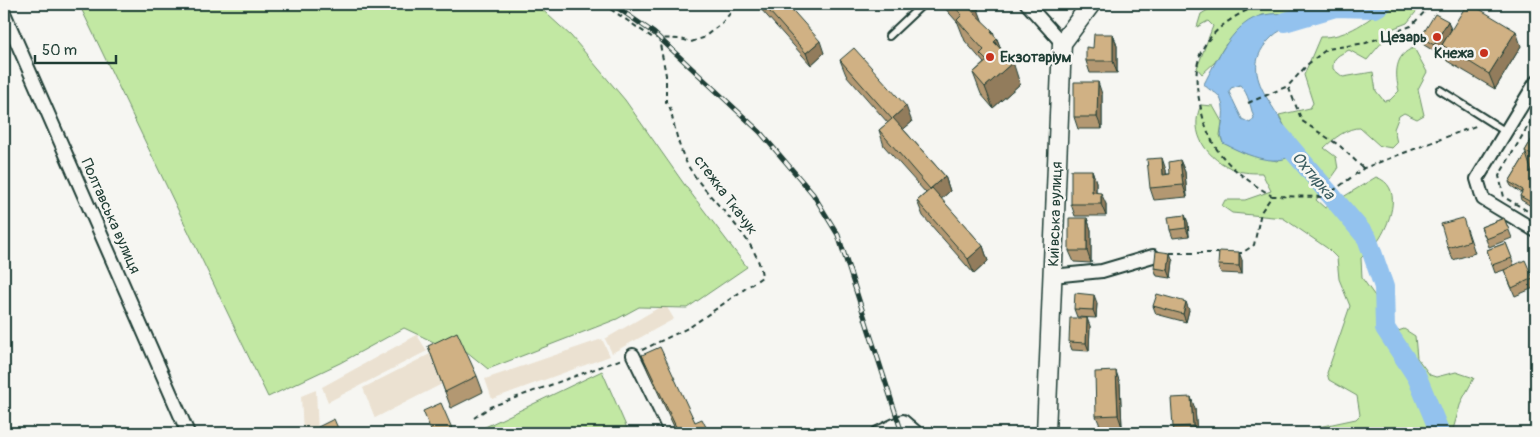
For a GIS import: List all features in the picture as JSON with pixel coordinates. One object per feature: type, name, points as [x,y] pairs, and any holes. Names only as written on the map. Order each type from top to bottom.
[{"type":"main road","points":[[1062,44],[1091,4]]},
{"type":"main road","name":"Київська вулиця","points":[[1046,433],[1062,44]]},
{"type":"street","points":[[1027,4],[1062,44]]},
{"type":"street","name":"Полтавська вулиця","points":[[4,13],[188,433]]},
{"type":"street","points":[[1536,82],[1507,133],[1477,179],[1483,199],[1536,232]]},
{"type":"street","points":[[1052,276],[1102,271],[1153,256]]},
{"type":"street","points":[[633,354],[672,433]]},
{"type":"street","points":[[878,433],[903,421],[916,433]]},
{"type":"lane","points":[[889,36],[923,4]]},
{"type":"lane","points":[[1440,90],[1507,133]]},
{"type":"path","points":[[604,4],[653,38],[681,39],[692,42],[704,38],[722,23],[738,4]]},
{"type":"path","points":[[1264,4],[1230,20],[1208,39],[1198,60],[1196,84],[1202,120],[1220,154],[1241,177],[1272,196],[1325,197],[1364,168],[1488,121]]},
{"type":"path","points":[[1248,104],[1288,86],[1308,64],[1327,48],[1366,43],[1411,26],[1432,4]]},
{"type":"path","name":"стежка Ткачук","points":[[659,39],[661,58],[666,75],[666,102],[670,108],[683,155],[691,171],[752,248],[762,277]]},
{"type":"path","points":[[1288,86],[1302,121],[1340,146],[1364,168]]},
{"type":"path","points":[[1536,112],[1499,176],[1504,196],[1536,216]]},
{"type":"path","points":[[1233,253],[1242,253],[1254,246],[1261,212],[1272,196]]},
{"type":"path","points":[[1153,256],[1170,253],[1224,253]]},
{"type":"shaded area","points":[[665,304],[674,319],[612,353],[605,339]]},
{"type":"shaded area","points":[[417,335],[427,351],[328,402],[322,387]]},
{"type":"shaded area","points":[[602,339],[610,356],[492,399],[485,379]]},
{"type":"shaded area","points":[[430,354],[442,384],[375,418],[363,388]]},
{"type":"shaded area","points":[[316,390],[318,433],[303,433],[301,396]]},
{"type":"green space","points":[[79,4],[536,4],[571,36],[625,100],[684,184],[747,267],[687,308],[639,307],[617,319],[488,369],[450,338],[438,344],[404,328],[340,363],[268,397]]},
{"type":"green space","points":[[1218,4],[1314,4],[1291,13],[1262,15],[1226,44],[1215,62],[1202,74],[1197,68],[1213,26],[1208,21],[1197,27],[1201,14]]},
{"type":"green space","points":[[1390,4],[1420,4],[1420,7],[1407,23],[1394,28],[1367,60],[1349,50],[1335,59],[1333,69],[1343,77],[1373,72],[1376,91],[1384,101],[1390,100],[1399,91],[1397,72],[1399,60],[1407,51],[1414,48],[1427,72],[1418,89],[1424,115],[1417,119],[1404,113],[1399,116],[1394,129],[1397,143],[1392,148],[1380,146],[1360,128],[1351,129],[1332,141],[1324,148],[1336,157],[1338,169],[1316,200],[1325,208],[1376,177],[1384,181],[1390,188],[1392,196],[1391,213],[1378,241],[1361,258],[1362,278],[1377,299],[1377,326],[1386,335],[1404,329],[1415,336],[1417,358],[1430,375],[1436,377],[1456,372],[1474,378],[1461,402],[1452,433],[1290,433],[1356,419],[1360,415],[1357,396],[1329,380],[1327,373],[1350,306],[1339,279],[1337,258],[1327,248],[1283,218],[1232,213],[1222,206],[1225,200],[1245,200],[1271,191],[1262,173],[1236,170],[1216,160],[1203,144],[1199,135],[1197,126],[1198,115],[1201,105],[1213,106],[1222,122],[1220,135],[1223,143],[1247,154],[1277,161],[1294,146],[1279,115],[1310,108],[1313,103],[1304,75],[1320,37],[1349,31]]},
{"type":"green space","points":[[602,371],[629,433],[483,433],[481,429]]},
{"type":"water","points":[[1291,13],[1311,15],[1273,36],[1261,51],[1257,66],[1259,81],[1291,139],[1294,154],[1278,160],[1268,160],[1249,155],[1223,143],[1221,133],[1223,106],[1220,97],[1204,84],[1220,53],[1235,33],[1244,25],[1253,18],[1264,15]],"holes":[[[1240,85],[1249,100],[1254,118],[1250,123],[1242,119],[1229,92],[1231,88]]]},
{"type":"building","points":[[763,4],[787,4],[820,41],[806,53]]},
{"type":"building","points":[[952,4],[976,4],[970,9],[993,31],[991,32],[997,39],[994,42],[1013,62],[985,87],[973,73],[987,61],[980,54],[984,50],[957,20],[962,15]]},
{"type":"building","name":"Кнежа","points":[[1467,4],[1471,4],[1516,31],[1489,74],[1442,45]]},
{"type":"building","points":[[1435,14],[1448,21],[1434,45],[1421,37]]},
{"type":"building","points":[[1094,34],[1113,34],[1113,61],[1086,61],[1086,47],[1093,48]]},
{"type":"building","points":[[854,48],[906,106],[893,118],[945,176],[930,189],[879,130],[892,119],[840,60]]},
{"type":"building","points":[[1074,82],[1098,82],[1097,117],[1074,117]]},
{"type":"building","points":[[1536,117],[1536,129],[1531,126]]},
{"type":"building","points":[[1536,132],[1536,158],[1525,151]]},
{"type":"building","points":[[1526,154],[1533,175],[1536,176],[1536,205],[1520,196],[1523,190],[1509,182]]},
{"type":"building","points":[[1162,158],[1163,175],[1170,174],[1169,162],[1180,160],[1183,185],[1150,188],[1147,159]]},
{"type":"building","points":[[1071,170],[1092,170],[1092,192],[1101,193],[1101,204],[1071,204]]},
{"type":"building","points":[[932,188],[983,246],[968,259],[917,201]]},
{"type":"building","points":[[1185,215],[1186,228],[1170,230],[1168,217]]},
{"type":"building","points":[[1069,218],[1087,218],[1087,251],[1069,251]]},
{"type":"building","points":[[1463,218],[1470,241],[1448,248],[1441,224]]},
{"type":"building","points":[[1504,218],[1509,230],[1486,239],[1481,227]]},
{"type":"building","points":[[1506,243],[1512,258],[1492,265],[1487,250]]},
{"type":"building","points":[[1156,251],[1170,253],[1168,270],[1154,268]]},
{"type":"building","points":[[1219,251],[1239,252],[1239,266],[1218,265]]},
{"type":"building","points":[[1525,260],[1533,278],[1512,288],[1504,270]]},
{"type":"building","points":[[1075,293],[1094,295],[1093,310],[1074,309]]},
{"type":"building","points":[[1157,294],[1186,302],[1183,314],[1153,306]]},
{"type":"building","points":[[1070,318],[1087,318],[1086,343],[1069,342]]},
{"type":"building","points":[[457,332],[477,376],[445,392],[428,346]]},
{"type":"building","points":[[660,347],[695,422],[702,419],[709,433],[688,433],[685,427],[678,431],[642,355]]},
{"type":"building","points":[[1116,371],[1118,415],[1096,416],[1095,372]]},
{"type":"building","points":[[1191,397],[1193,426],[1173,427],[1171,398]]},
{"type":"building","points":[[441,403],[454,433],[432,433],[423,411]]},
{"type":"building","points":[[334,419],[340,433],[321,433],[318,427]]},
{"type":"waterway","name":"Охтирка","points":[[1285,22],[1336,7],[1375,8],[1382,4]]},
{"type":"waterway","name":"Охтирка","points":[[1278,133],[1367,238],[1384,287],[1385,328],[1417,377],[1440,433]]},
{"type":"railway","points":[[612,4],[654,33],[760,132],[813,194],[838,235],[902,433]]},
{"type":"place","name":"Цезарь","points":[[1437,37]]},
{"type":"place","name":"Кнежа","points":[[1484,53]]},
{"type":"place","name":"Екзотаріум","points":[[990,57]]}]
